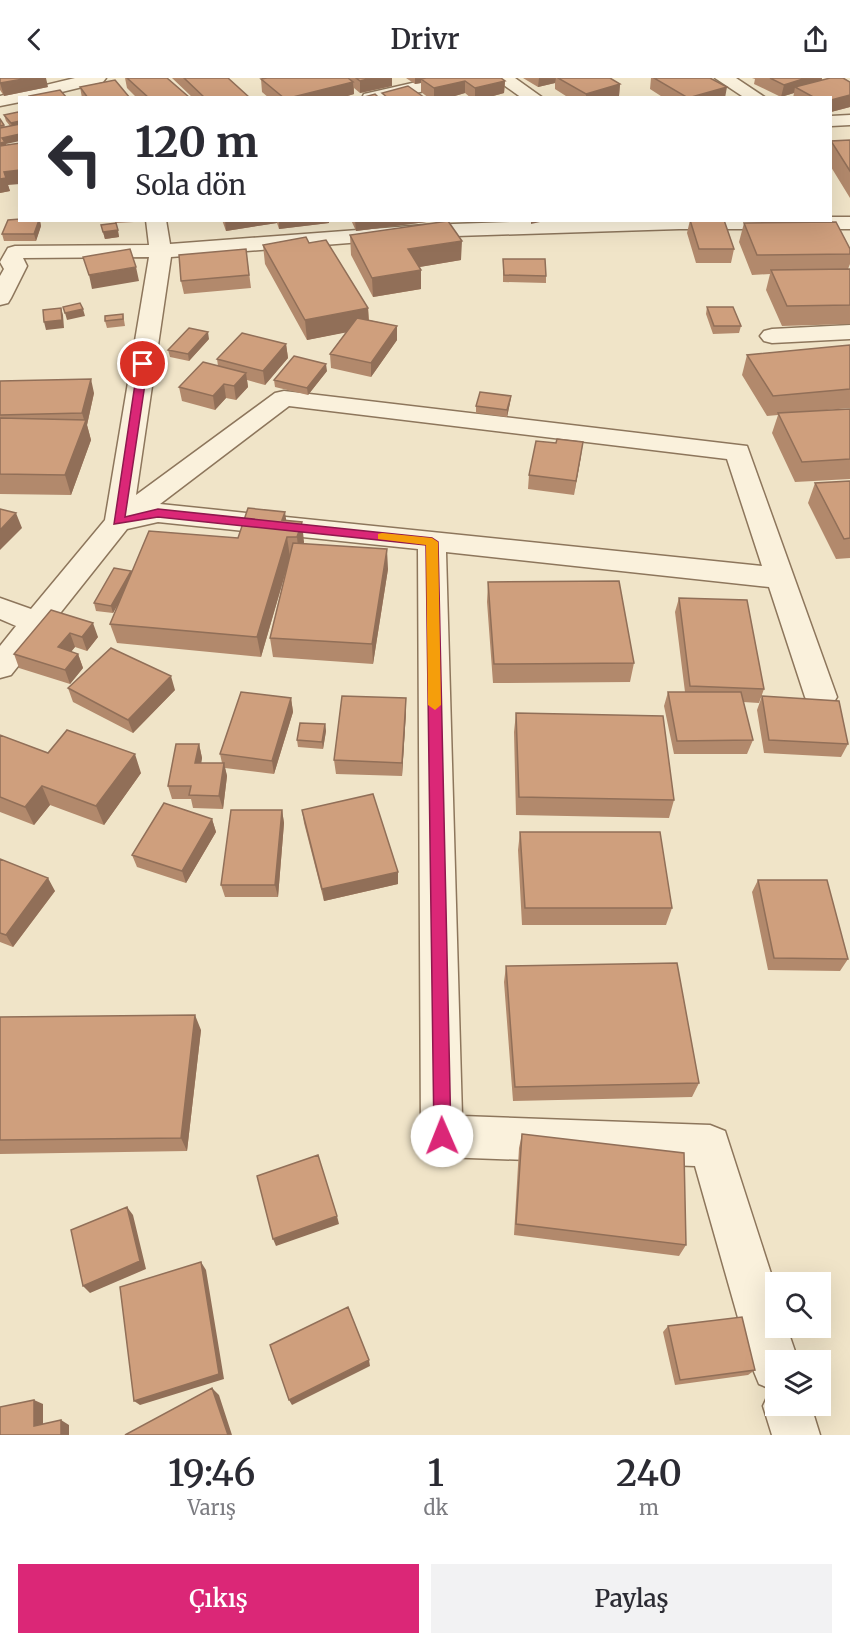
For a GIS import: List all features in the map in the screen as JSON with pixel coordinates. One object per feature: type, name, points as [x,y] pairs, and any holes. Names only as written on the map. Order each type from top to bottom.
[{"type":"street","points":[[21,96],[97,78]]},
{"type":"street","points":[[379,96],[456,78]]},
{"type":"street","points":[[503,78],[532,96]]},
{"type":"street","points":[[724,78],[756,96]]},
{"type":"street","points":[[0,101],[18,97]]},
{"type":"street","points":[[832,121],[850,120]]},
{"type":"street","points":[[118,522],[161,251],[156,222]]},
{"type":"street","points":[[0,298],[16,266],[10,264],[15,252],[161,251],[425,231],[678,222],[841,223],[844,244]]},
{"type":"street","points":[[772,336],[850,333]]},
{"type":"street","points":[[0,667],[118,522],[284,398],[738,452],[821,697]]},
{"type":"street","points":[[118,522],[158,513],[781,578]]},
{"type":"street","points":[[432,542],[442,1136],[710,1146],[771,1350]]},
{"type":"street","points":[[0,608],[36,622]]},
{"type":"street","points":[[790,1416],[796,1435]]},
{"type":"building","points":[[0,78],[29,78],[0,83]]},
{"type":"building","points":[[127,78],[167,78],[188,96],[147,96]]},
{"type":"building","points":[[184,78],[228,78],[248,96],[203,96]]},
{"type":"building","points":[[348,78],[353,82],[297,96],[282,96],[261,79]]},
{"type":"building","points":[[501,78],[505,81],[475,88],[465,81],[434,88],[421,79]]},
{"type":"building","points":[[558,78],[610,78],[620,84],[586,94]]},
{"type":"building","points":[[654,78],[710,78],[727,87],[695,96],[685,96]]},
{"type":"building","points":[[770,78],[806,78],[784,85]]},
{"type":"building","points":[[830,78],[843,78],[850,82],[850,95],[832,100],[832,96],[811,96],[795,87]]},
{"type":"building","points":[[115,80],[128,96],[87,96],[80,87]]},
{"type":"building","points":[[408,86],[422,96],[386,96],[382,93]]},
{"type":"building","points":[[60,90],[65,96],[29,96]]},
{"type":"building","points":[[18,112],[18,121],[11,123],[4,115]]},
{"type":"building","points":[[18,124],[18,134],[2,138],[5,142],[0,143],[0,128]]},
{"type":"building","points":[[850,140],[850,171],[832,143]]},
{"type":"building","points":[[18,143],[18,170],[4,172],[6,178],[0,179],[0,146]]},
{"type":"building","points":[[8,220],[38,222],[34,234],[2,234]]},
{"type":"building","points":[[449,222],[462,241],[408,249],[421,270],[372,278],[350,235]]},
{"type":"building","points":[[691,222],[725,222],[734,249],[699,249]]},
{"type":"building","points":[[836,222],[850,249],[850,254],[757,255],[744,223]]},
{"type":"building","points":[[116,223],[118,230],[103,232],[101,225]]},
{"type":"building","points":[[306,237],[309,243],[326,240],[368,308],[305,320],[263,245]]},
{"type":"building","points":[[130,249],[136,267],[89,275],[83,257]]},
{"type":"building","points":[[246,249],[249,275],[181,281],[179,255]]},
{"type":"building","points":[[503,259],[545,259],[546,276],[504,275]]},
{"type":"building","points":[[850,269],[850,305],[787,306],[771,270]]},
{"type":"building","points":[[80,303],[83,309],[65,313],[63,307]]},
{"type":"building","points":[[707,307],[733,307],[741,326],[714,326]]},
{"type":"building","points":[[61,308],[62,320],[44,322],[43,310]]},
{"type":"building","points":[[123,314],[123,319],[105,321],[105,316]]},
{"type":"building","points":[[357,318],[397,326],[371,363],[330,354]]},
{"type":"building","points":[[189,328],[208,332],[188,354],[168,350]]},
{"type":"building","points":[[242,333],[286,344],[263,371],[217,359]]},
{"type":"building","points":[[850,345],[850,389],[773,396],[747,355]]},
{"type":"building","points":[[294,356],[326,364],[307,388],[274,380]]},
{"type":"building","points":[[203,362],[246,373],[234,386],[224,384],[213,396],[179,387]]},
{"type":"building","points":[[91,379],[82,413],[0,415],[0,381]]},
{"type":"building","points":[[480,392],[511,396],[507,410],[476,406]]},
{"type":"building","points":[[850,409],[850,459],[802,462],[778,413]]},
{"type":"building","points":[[0,418],[86,420],[65,475],[0,474]]},
{"type":"building","points":[[557,439],[583,442],[576,481],[529,475],[536,441],[556,443]]},
{"type":"building","points":[[850,481],[850,538],[844,539],[815,483]]},
{"type":"building","points":[[248,508],[285,512],[282,520],[302,522],[297,537],[287,537],[257,637],[110,624],[149,531],[238,538]]},
{"type":"building","points":[[0,509],[16,513],[0,530]]},
{"type":"building","points":[[293,543],[387,549],[372,644],[270,638]]},
{"type":"building","points":[[114,568],[131,571],[111,606],[94,603]]},
{"type":"building","points":[[619,581],[634,663],[494,664],[488,582]]},
{"type":"building","points":[[679,598],[747,600],[764,689],[690,686]]},
{"type":"building","points":[[51,610],[93,623],[82,637],[70,633],[58,647],[78,654],[65,670],[14,654]]},
{"type":"building","points":[[111,648],[171,676],[128,720],[68,688]]},
{"type":"building","points":[[241,692],[291,698],[272,761],[220,754]]},
{"type":"building","points":[[668,692],[741,692],[753,740],[677,741]]},
{"type":"building","points":[[342,696],[406,698],[402,763],[334,760]]},
{"type":"building","points":[[762,696],[839,701],[848,744],[769,740]]},
{"type":"building","points":[[516,713],[663,716],[674,800],[519,797]]},
{"type":"building","points":[[300,723],[325,724],[322,742],[297,740]]},
{"type":"building","points":[[67,730],[135,754],[96,806],[42,786],[25,807],[0,797],[0,735],[48,753]]},
{"type":"building","points":[[176,744],[199,744],[195,763],[224,763],[219,796],[189,795],[191,786],[168,786]]},
{"type":"building","points":[[373,794],[398,872],[322,889],[302,810]]},
{"type":"building","points":[[164,803],[212,819],[182,871],[132,855]]},
{"type":"building","points":[[231,810],[282,810],[275,885],[221,885]]},
{"type":"building","points":[[520,832],[660,832],[672,908],[525,908]]},
{"type":"building","points":[[0,859],[48,878],[6,935],[0,933]]},
{"type":"building","points":[[758,880],[827,880],[848,959],[774,958]]},
{"type":"building","points":[[677,963],[699,1083],[515,1087],[506,966]]},
{"type":"building","points":[[195,1015],[181,1138],[0,1140],[0,1017]]},
{"type":"building","points":[[522,1134],[684,1153],[686,1245],[516,1224]]},
{"type":"building","points":[[318,1155],[337,1216],[273,1239],[257,1176]]},
{"type":"building","points":[[127,1207],[140,1261],[83,1286],[71,1230]]},
{"type":"building","points":[[201,1262],[219,1374],[134,1401],[120,1287]]},
{"type":"building","points":[[348,1307],[369,1360],[289,1400],[270,1345]]},
{"type":"building","points":[[742,1317],[755,1370],[680,1380],[668,1326]]},
{"type":"building","points":[[212,1388],[228,1435],[125,1435]]},
{"type":"building","points":[[34,1400],[34,1426],[61,1420],[61,1435],[0,1435],[0,1407]]},
{"type":"slow traffic","points":[[382,537],[432,542],[435,705]]},
{"type":"route","points":[[143,364],[118,522],[158,513],[432,542],[442,1136]]}]
